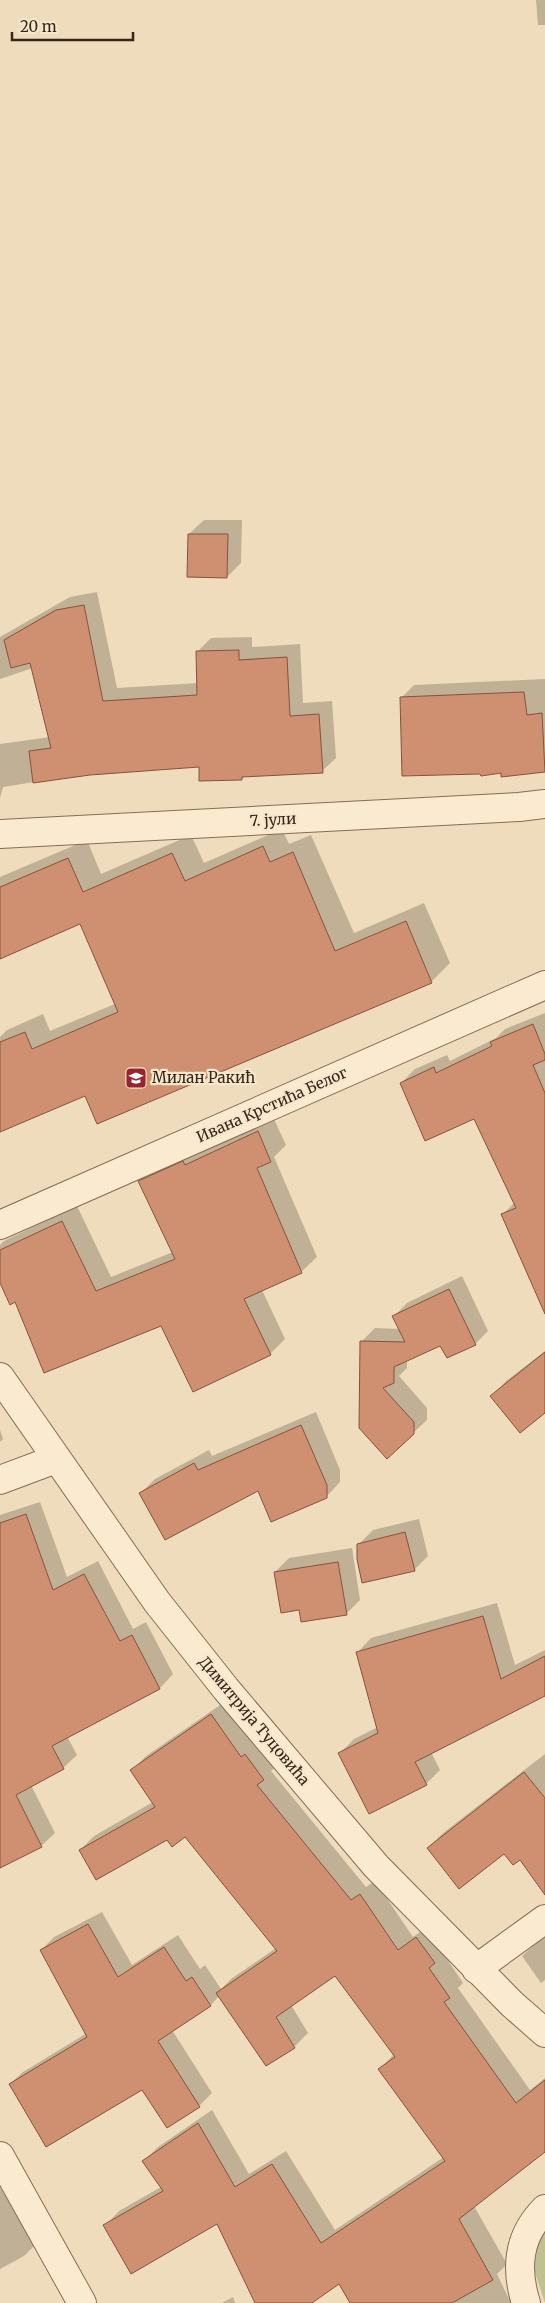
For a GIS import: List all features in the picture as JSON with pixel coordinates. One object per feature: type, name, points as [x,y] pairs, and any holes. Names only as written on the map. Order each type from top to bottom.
[{"type":"street","name":"7. јули","points":[[0,834],[519,807],[545,804]]},
{"type":"street","name":"Ивана Крстића Белог","points":[[0,1225],[545,985]]},
{"type":"street","name":"Димитрија Туцовића","points":[[0,1377],[156,1602],[226,1689],[376,1866],[476,1969],[545,2033]]},
{"type":"street","points":[[0,1480],[56,1459]]},
{"type":"street","points":[[476,1969],[545,1919]]},
{"type":"street","points":[[0,2156],[82,2303]]},
{"type":"street","points":[[526,2303],[519,2278],[519,2259],[526,2235],[534,2221],[545,2209]]},
{"type":"green space","points":[[545,2223],[545,2303],[528,2251]]},
{"type":"building","points":[[188,534],[228,534],[227,578],[187,577]]},
{"type":"building","points":[[84,605],[103,701],[197,695],[196,651],[239,650],[239,660],[287,657],[290,716],[319,714],[323,773],[242,777],[242,780],[199,781],[199,767],[90,775],[33,783],[29,751],[51,748],[30,663],[11,668],[4,640],[56,610]]},
{"type":"building","points":[[524,692],[527,715],[542,713],[545,772],[501,777],[501,773],[481,776],[480,774],[402,776],[400,697]]},
{"type":"building","points":[[263,846],[270,862],[293,852],[335,951],[406,921],[432,983],[97,1124],[85,1096],[0,1132],[0,1042],[25,1032],[32,1049],[118,1012],[80,924],[0,959],[0,887],[68,858],[83,892],[172,853],[185,881]]},
{"type":"building","points":[[533,1024],[545,1054],[545,1060],[533,1065],[545,1093],[545,1314],[501,1214],[516,1208],[474,1119],[425,1141],[400,1083],[434,1067],[436,1073],[492,1046],[490,1042]]},
{"type":"building","points":[[258,1131],[271,1162],[257,1168],[302,1273],[244,1299],[271,1355],[193,1392],[161,1326],[44,1373],[15,1302],[10,1305],[0,1283],[0,1250],[62,1221],[96,1291],[175,1259],[138,1181],[183,1161],[185,1165]]},
{"type":"building","points":[[449,1289],[476,1345],[447,1358],[440,1346],[394,1367],[394,1383],[383,1388],[414,1422],[414,1434],[387,1459],[359,1428],[360,1341],[405,1342],[392,1316]]},
{"type":"building","points":[[545,1352],[545,1413],[520,1433],[490,1396]]},
{"type":"building","points":[[301,1425],[327,1485],[327,1498],[271,1522],[258,1491],[165,1540],[139,1493],[194,1463],[198,1470]]},
{"type":"building","points":[[26,1514],[53,1590],[84,1574],[120,1641],[132,1635],[160,1689],[52,1746],[64,1769],[16,1795],[42,1847],[0,1868],[0,1523]]},
{"type":"building","points":[[405,1532],[415,1571],[362,1583],[357,1559],[357,1544]]},
{"type":"building","points":[[338,1562],[347,1615],[301,1622],[299,1610],[281,1613],[274,1572]]},
{"type":"building","points":[[483,1616],[501,1679],[545,1656],[545,1696],[415,1762],[427,1785],[369,1814],[338,1753],[378,1733],[356,1652]]},
{"type":"building","points":[[211,1714],[241,1757],[245,1754],[264,1780],[257,1785],[351,1900],[360,1894],[398,1950],[416,1937],[435,1963],[429,1968],[450,1998],[444,2002],[516,2103],[545,2080],[545,2152],[459,2219],[493,2280],[452,2303],[350,2303],[339,2284],[312,2303],[255,2303],[217,2224],[131,2274],[103,2225],[163,2191],[142,2161],[198,2123],[235,2187],[272,2164],[321,2243],[445,2161],[378,2069],[395,2057],[335,1976],[276,2017],[295,2048],[266,2066],[216,1993],[277,1951],[185,1837],[172,1847],[167,1840],[96,1880],[79,1850],[155,1807],[130,1770]]},
{"type":"building","points":[[524,1772],[545,1798],[545,1895],[520,1860],[513,1865],[504,1854],[459,1889],[427,1848]]},
{"type":"building","points":[[88,1924],[118,1977],[164,1947],[186,1981],[192,1977],[211,2006],[158,2041],[200,2107],[167,2128],[142,2090],[46,2147],[9,2084],[87,2037],[40,1950]]},
{"type":"place","name":"Милан Ракић","points":[[136,1078]]}]
